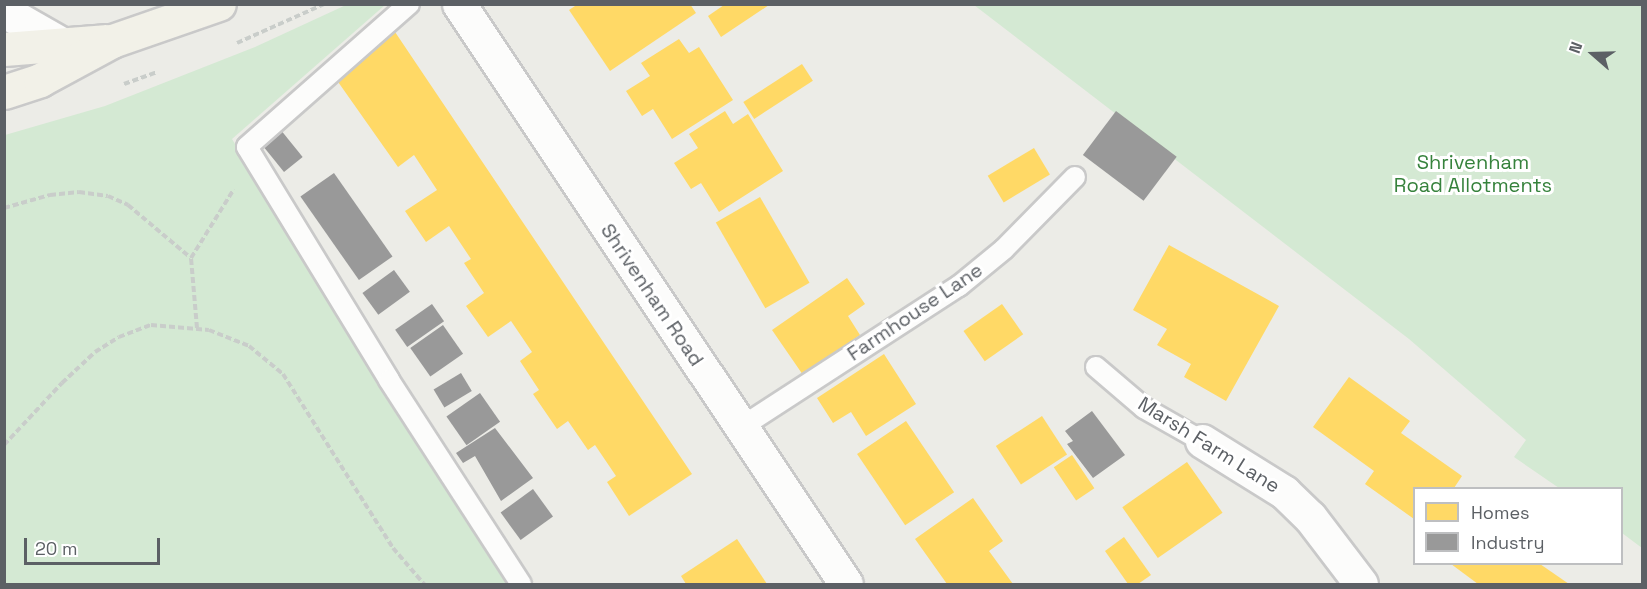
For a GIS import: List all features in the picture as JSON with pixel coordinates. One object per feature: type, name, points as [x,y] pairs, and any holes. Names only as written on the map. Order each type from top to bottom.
[{"type":"main road","points":[[4,92],[40,80],[112,41],[219,4]]},
{"type":"main road","points":[[4,49],[60,43],[112,41]]},
{"type":"street","name":"Shrivenham Road","points":[[459,4],[846,585]]},
{"type":"street","points":[[4,11],[60,43]]},
{"type":"street","name":"Marsh Farm Lane","points":[[1202,441],[1284,492],[1310,517],[1361,585]]},
{"type":"lane","points":[[409,4],[247,147],[389,380],[521,585]]},
{"type":"lane","name":"Farmhouse Lane","points":[[740,429],[959,286],[1004,249],[1075,177]]},
{"type":"lane","name":"Marsh Farm Lane","points":[[1096,367],[1144,408],[1202,441]]},
{"type":"path","points":[[197,328],[191,258],[254,158]]},
{"type":"path","points":[[4,208],[50,195],[79,192],[108,196],[128,205],[191,258]]},
{"type":"path","points":[[4,445],[70,375],[119,337],[151,325],[197,328],[249,346],[283,374],[393,548],[424,585]]},
{"type":"green space","points":[[346,5],[385,5],[232,139],[380,385],[509,584],[5,584],[5,135],[105,106],[255,47]]},
{"type":"green space","name":"Shrivenham Road Allotments","points":[[974,5],[1642,5],[1642,548],[1623,534],[1623,487],[1558,487],[1514,457],[1526,440],[1409,339]]},
{"type":"building: Homes","points":[[578,4],[690,4],[696,13],[610,71],[569,10]]},
{"type":"building: Homes","points":[[724,5],[769,5],[721,37],[708,16]]},
{"type":"building: Homes","points":[[391,26],[692,474],[629,516],[607,482],[616,476],[595,445],[588,450],[568,421],[557,429],[533,394],[539,390],[520,361],[532,352],[511,321],[488,337],[466,306],[484,293],[464,263],[471,259],[449,226],[426,242],[405,211],[437,190],[414,155],[398,167],[336,79]]},
{"type":"building: Homes","points":[[679,39],[689,53],[699,47],[733,100],[672,139],[653,109],[642,116],[626,91],[650,76],[641,63]]},
{"type":"building: Homes","points":[[802,64],[813,81],[754,119],[743,102]]},
{"type":"building: Homes","points":[[725,111],[733,124],[748,114],[783,171],[719,212],[701,183],[691,189],[674,163],[698,148],[689,134]]},
{"type":"building: Homes","points":[[1034,148],[1050,175],[1004,202],[988,176]]},
{"type":"building: Homes","points":[[760,197],[810,283],[765,308],[716,222]]},
{"type":"building: Homes","points":[[1169,245],[1279,306],[1226,401],[1184,377],[1191,364],[1157,345],[1167,329],[1133,310]]},
{"type":"building: Homes","points":[[847,278],[865,304],[848,316],[860,335],[803,375],[772,330]]},
{"type":"building: Homes","points":[[1002,304],[1023,334],[985,361],[963,331]]},
{"type":"building: Homes","points":[[884,354],[916,404],[866,436],[851,412],[833,423],[817,398]]},
{"type":"building: Homes","points":[[1349,377],[1410,421],[1401,433],[1462,476],[1455,487],[1413,487],[1413,518],[1365,484],[1374,471],[1313,427]]},
{"type":"building: Homes","points":[[1042,416],[1067,455],[1021,485],[996,446]]},
{"type":"building: Homes","points":[[906,421],[954,492],[905,525],[857,454]]},
{"type":"building: Homes","points":[[1072,455],[1094,488],[1076,500],[1054,467]]},
{"type":"building: Homes","points":[[1187,462],[1223,513],[1158,558],[1122,507]]},
{"type":"building: Homes","points":[[973,498],[1003,541],[989,551],[1013,584],[947,584],[915,539]]},
{"type":"building: Homes","points":[[1124,537],[1151,575],[1138,584],[1128,584],[1105,551]]},
{"type":"building: Homes","points":[[737,539],[767,584],[686,584],[681,576]]},
{"type":"building: Homes","points":[[1452,565],[1541,565],[1569,584],[1478,584]]},
{"type":"building: Industry","points":[[1116,111],[1177,157],[1144,201],[1083,155]]},
{"type":"building: Industry","points":[[280,129],[303,157],[284,172],[261,144]]},
{"type":"building: Industry","points":[[334,173],[393,257],[359,280],[300,197]]},
{"type":"building: Industry","points":[[394,270],[410,292],[378,315],[362,293]]},
{"type":"building: Industry","points":[[432,304],[444,321],[407,347],[395,330]]},
{"type":"building: Industry","points":[[443,325],[463,354],[430,377],[410,348]]},
{"type":"building: Industry","points":[[461,373],[472,391],[444,407],[434,389]]},
{"type":"building: Industry","points":[[480,393],[500,422],[466,445],[446,417]]},
{"type":"building: Industry","points":[[1092,411],[1125,455],[1093,478],[1067,444],[1073,441],[1065,431]]},
{"type":"building: Industry","points":[[495,428],[533,478],[501,501],[475,456],[463,463],[456,453]]},
{"type":"building: Industry","points":[[533,489],[553,517],[521,540],[501,513]]}]
